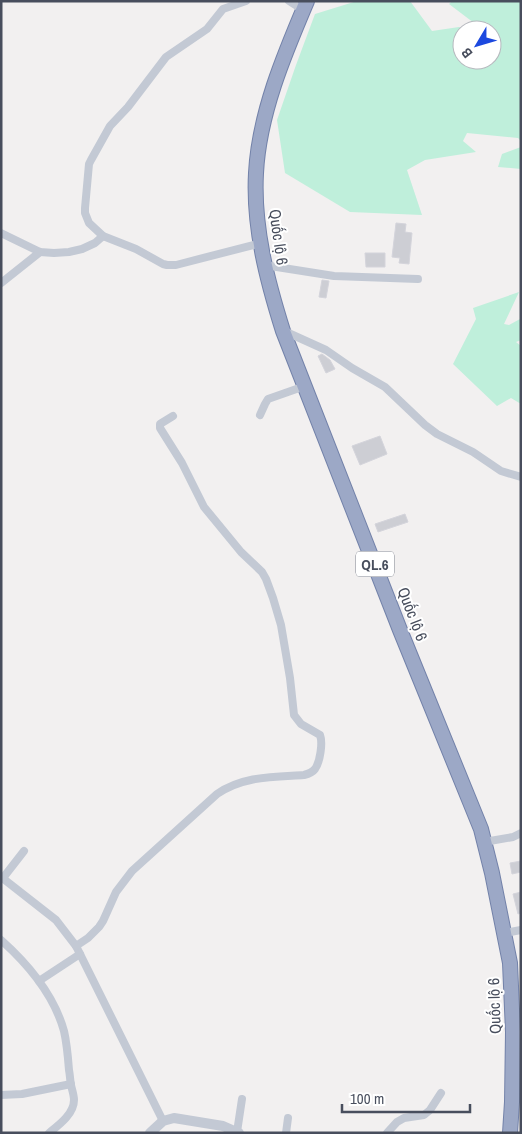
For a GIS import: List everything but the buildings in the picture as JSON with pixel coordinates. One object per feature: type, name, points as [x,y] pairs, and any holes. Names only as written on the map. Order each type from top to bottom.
[{"type":"highway","name":"Quốc lộ 6","points":[[305,6],[283,61],[265,116],[260,141],[256,173],[256,211],[264,265],[283,331],[304,386],[400,630],[481,828],[510,963],[513,1032],[510,1133]]},
{"type":"street","points":[[246,1],[223,9],[207,29],[166,57],[128,107],[110,126],[89,164],[85,214],[90,224],[103,236],[136,249],[163,264],[172,265],[261,243]]},
{"type":"street","points":[[289,1],[305,6]]},
{"type":"street","points":[[1,233],[40,252],[62,253],[76,251],[89,246],[103,236]]},
{"type":"street","points":[[1,283],[40,252]]},
{"type":"street","points":[[264,265],[334,276],[418,279]]},
{"type":"street","points":[[283,331],[326,350],[385,387],[437,434],[473,452],[501,471],[521,477]]},
{"type":"street","points":[[260,415],[268,399],[304,386]]},
{"type":"street","points":[[39,981],[78,950],[99,927],[116,892],[132,871],[217,794],[229,786],[244,780],[309,773],[317,764],[322,742],[320,735],[301,724],[294,715],[290,678],[274,598],[262,572],[241,552],[204,507],[182,463],[160,428],[160,424],[173,416]]},
{"type":"street","points":[[484,842],[513,837],[521,833]]},
{"type":"street","points":[[24,851],[2,878],[56,920],[78,950],[163,1121]]},
{"type":"street","points":[[505,933],[521,930]]},
{"type":"street","points":[[1,940],[21,959],[51,999],[60,1020],[66,1042],[74,1098],[72,1109],[61,1123],[49,1133]]},
{"type":"street","points":[[1,1094],[22,1094],[71,1084]]},
{"type":"street","points":[[387,1133],[397,1122],[404,1118],[424,1115],[442,1093]]},
{"type":"street","points":[[150,1133],[163,1121],[174,1118],[223,1126],[238,1132],[242,1098]]},
{"type":"street","points":[[286,1133],[288,1118]]},
{"type":"green space","points":[[357,1],[410,1],[432,31],[452,28],[452,70],[502,70],[502,20],[470,20],[449,4],[452,1],[521,1],[521,141],[518,138],[467,133],[463,141],[476,152],[425,160],[407,170],[422,215],[350,212],[285,173],[277,120],[315,14]]},
{"type":"green space","points":[[521,147],[521,169],[498,167],[502,154]]},
{"type":"green space","points":[[519,292],[504,324],[509,325],[520,319],[521,321],[521,340],[516,342],[521,346],[521,404],[511,398],[497,406],[453,364],[476,319],[473,308]]}]
